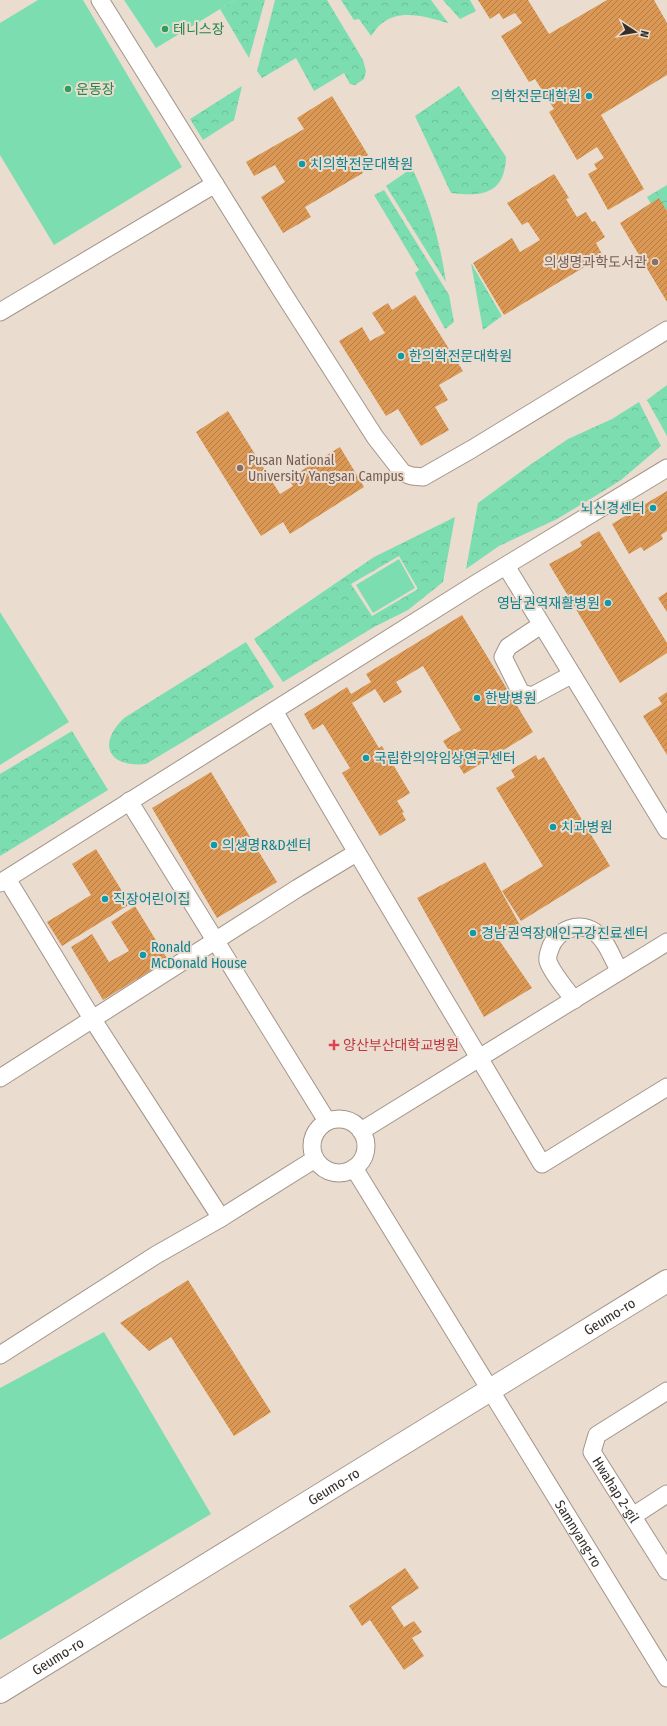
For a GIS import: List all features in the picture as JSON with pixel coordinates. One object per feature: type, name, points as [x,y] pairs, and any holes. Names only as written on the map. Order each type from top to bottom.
[{"type":"main road","name":"Geumo-ro","points":[[0,1692],[667,1282]]},
{"type":"street","points":[[100,0],[281,290],[376,437],[402,473],[422,477],[460,456],[667,330]]},
{"type":"street","points":[[0,312],[215,184]]},
{"type":"street","points":[[221,1218],[3,881],[506,566],[667,468]]},
{"type":"street","points":[[506,566],[571,675],[667,830]]},
{"type":"street","points":[[541,625],[508,647],[503,657],[521,693],[532,696],[571,675]]},
{"type":"street","points":[[274,711],[356,853],[417,951],[542,1164],[667,1087]]},
{"type":"street","points":[[129,801],[327,1121]]},
{"type":"street","points":[[0,1078],[93,1020],[215,940],[356,853]]},
{"type":"street","points":[[574,1000],[548,961],[548,953],[556,936],[566,929],[587,929],[596,933],[607,947],[620,971]]},
{"type":"street","points":[[361,1131],[667,942]]},
{"type":"street","points":[[342,1119],[356,1125],[361,1131],[365,1139],[365,1151],[360,1162],[354,1168],[346,1172],[337,1173],[320,1166],[315,1159],[312,1150],[312,1142],[314,1133],[320,1126],[327,1121],[342,1119]]},
{"type":"street","points":[[0,1355],[156,1255],[221,1218],[315,1159]]},
{"type":"street","name":"Samnyang-ro","points":[[354,1168],[667,1678]]},
{"type":"street","name":"Hwahap 2-gil","points":[[667,1391],[597,1434],[592,1452],[667,1572]]},
{"type":"street","points":[[633,1516],[667,1494]]},
{"type":"green space","name":"운동장","points":[[38,0],[83,0],[182,167],[54,245],[0,155],[0,23]]},
{"type":"green space","name":"테니스장","points":[[124,0],[235,0],[156,48]]},
{"type":"green space","points":[[235,0],[265,0],[249,58],[220,9]]},
{"type":"green space","points":[[275,0],[327,0],[363,60],[366,71],[364,79],[355,85],[350,84],[344,73],[314,91],[296,58],[262,78],[257,71]]},
{"type":"green space","points":[[341,0],[431,0],[448,23],[423,16],[397,16],[388,19],[381,24],[371,36],[359,19],[354,20]]},
{"type":"green space","points":[[443,0],[470,0],[476,11],[460,19]]},
{"type":"green space","points":[[242,86],[234,120],[203,140],[190,119]]},
{"type":"green space","points":[[459,86],[506,157],[505,169],[501,179],[496,186],[482,193],[451,193],[415,116]]},
{"type":"green space","points":[[412,168],[434,224],[446,282],[386,186]]},
{"type":"green space","points":[[667,185],[667,211],[659,199],[651,204],[647,197]]},
{"type":"green space","points":[[384,190],[449,295],[454,322],[445,329],[415,273],[419,270],[374,195]]},
{"type":"green space","points":[[471,263],[502,316],[483,330]]},
{"type":"green space","points":[[667,385],[667,436],[647,400]]},
{"type":"green space","points":[[639,402],[661,446],[621,480],[557,519],[499,546],[466,569],[478,503],[568,439],[612,419]]},
{"type":"green space","points":[[455,517],[443,582],[408,610],[374,627],[283,682],[254,639],[374,557]],"holes":[[[399,556],[418,589],[372,616],[351,584]]]},
{"type":"green space","points":[[399,559],[415,588],[373,613],[356,585]]},
{"type":"green space","points":[[0,612],[69,722],[0,765]]},
{"type":"green space","points":[[246,642],[274,687],[146,764],[133,764],[123,762],[115,758],[109,745],[116,728],[124,718]]},
{"type":"green space","points":[[72,731],[108,790],[0,856],[0,774]]},
{"type":"green space","points":[[104,1332],[211,1514],[0,1640],[0,1388]]},
{"type":"building","name":"의학전문대학원","points":[[478,0],[528,0],[549,34],[607,0],[654,0],[667,23],[667,75],[601,115],[644,189],[608,210],[588,174],[597,169],[594,164],[604,158],[597,147],[577,160],[549,112],[554,109],[535,79],[529,82],[501,36],[522,23],[515,13],[503,19],[499,13],[490,19]]},
{"type":"building","name":"치의학전문대학원","points":[[332,96],[368,155],[357,162],[363,173],[305,207],[311,217],[283,233],[261,197],[285,182],[275,165],[254,176],[246,162],[304,129],[297,118]]},
{"type":"building","points":[[554,174],[569,198],[566,199],[577,217],[586,212],[592,222],[595,221],[605,237],[596,243],[603,256],[504,315],[473,263],[512,238],[520,252],[540,240],[528,222],[522,225],[507,203]]},
{"type":"building","name":"의생명과학도서관","points":[[659,198],[667,211],[667,302],[620,223]]},
{"type":"building","name":"한의학전문대학원","points":[[415,295],[463,371],[439,385],[448,400],[435,407],[449,430],[421,446],[398,409],[386,416],[339,341],[362,327],[370,341],[385,333],[372,313],[388,303],[392,310]]},
{"type":"building","points":[[228,411],[280,494],[293,486],[288,479],[340,447],[364,487],[290,534],[283,522],[261,536],[196,432]]},
{"type":"building","name":"뇌신경센터","points":[[667,491],[667,531],[661,535],[663,539],[644,551],[641,547],[629,554],[612,524]]},
{"type":"building","name":"영남권역재활병원","points":[[599,531],[667,643],[667,653],[620,683],[549,564],[582,546],[580,542]]},
{"type":"building","points":[[667,592],[667,612],[658,598]]},
{"type":"building","name":"한방병원","points":[[462,615],[533,732],[464,774],[443,741],[461,730],[423,666],[396,682],[402,692],[384,703],[375,689],[352,703],[379,748],[382,746],[410,793],[397,801],[404,812],[402,813],[406,820],[380,836],[342,773],[350,768],[323,724],[313,730],[304,714],[347,687],[351,694],[371,682],[366,674]]},
{"type":"building","points":[[667,692],[667,755],[643,716],[662,704],[658,698]]},
{"type":"building","name":"치과병원","points":[[536,755],[538,760],[544,757],[610,866],[521,921],[502,891],[543,866],[496,788],[515,777],[511,770]]},
{"type":"building","name":"의생명R&D센터","points":[[211,772],[277,882],[217,918],[152,808]]},
{"type":"building","name":"직장어린이집","points":[[96,849],[130,904],[62,946],[47,922],[91,895],[72,864]]},
{"type":"building","name":"경남권역장애인구강진료센터","points":[[485,862],[521,927],[499,940],[532,988],[484,1017],[417,898]]},
{"type":"building","name":"Ronald McDonald House","points":[[135,906],[168,960],[103,1000],[71,947],[92,934],[109,962],[129,951],[111,922]]},
{"type":"building","points":[[188,1280],[271,1412],[234,1436],[171,1337],[149,1351],[120,1323]]},
{"type":"building","points":[[405,1568],[419,1588],[391,1607],[404,1627],[414,1621],[422,1632],[412,1638],[424,1656],[404,1670],[370,1620],[362,1626],[349,1606]]},
{"type":"place","name":"테니스장","points":[[165,29]]},
{"type":"place","name":"운동장","points":[[68,89]]},
{"type":"place","name":"의학전문대학원","points":[[589,96]]},
{"type":"place","name":"치의학전문대학원","points":[[302,164]]},
{"type":"place","name":"의생명과학도서관","points":[[655,262]]},
{"type":"place","name":"한의학전문대학원","points":[[401,356]]},
{"type":"place","name":"Pusan National University Yangsan Campus","points":[[240,468]]},
{"type":"place","name":"뇌신경센터","points":[[653,508]]},
{"type":"place","name":"영남권역재활병원","points":[[608,603]]},
{"type":"place","name":"한방병원","points":[[477,698]]},
{"type":"place","name":"국립한의약임상연구센터","points":[[366,758]]},
{"type":"place","name":"치과병원","points":[[553,827]]},
{"type":"place","name":"의생명R&D센터","points":[[214,845]]},
{"type":"place","name":"직장어린이집","points":[[105,899]]},
{"type":"place","name":"경남권역장애인구강진료센터","points":[[473,933]]},
{"type":"place","name":"Ronald McDonald House","points":[[143,955]]},
{"type":"place","name":"양산부산대학교병원","points":[[334,1045]]}]
